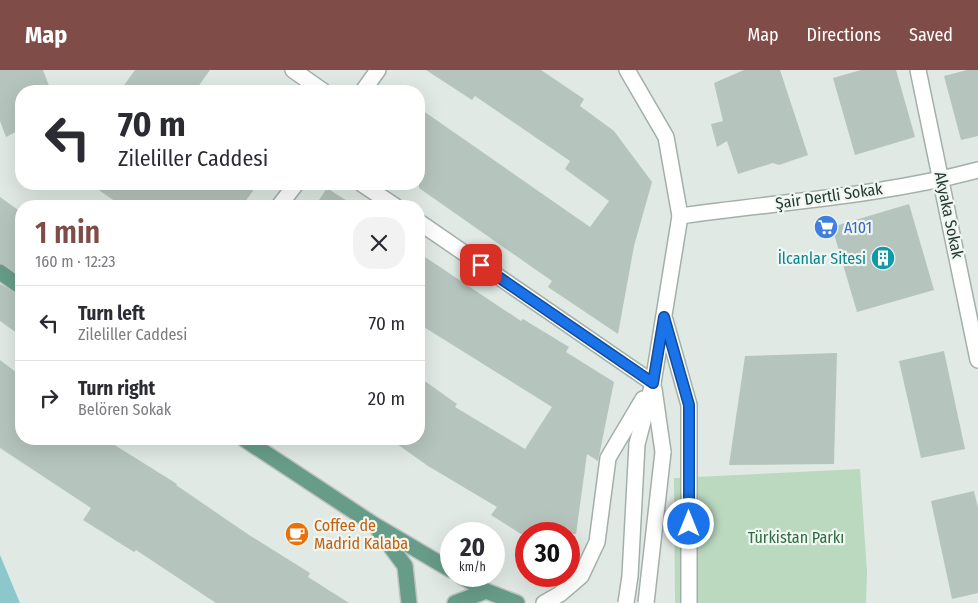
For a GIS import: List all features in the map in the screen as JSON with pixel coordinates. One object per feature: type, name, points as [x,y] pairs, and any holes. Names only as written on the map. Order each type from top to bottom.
[{"type":"main road","points":[[0,272],[15,283]]},
{"type":"main road","points":[[253,445],[373,524],[440,564]]},
{"type":"main road","points":[[373,524],[406,566],[409,603]]},
{"type":"main road","points":[[479,587],[517,603]]},
{"type":"main road","points":[[456,603],[486,591]]},
{"type":"street","points":[[292,70],[313,85]]},
{"type":"street","points":[[367,85],[378,70]]},
{"type":"street","points":[[626,603],[630,576],[637,444],[653,383],[680,216],[666,137],[627,70]]},
{"type":"street","name":"Akyaka Sokak","points":[[918,70],[978,360]]},
{"type":"street","name":"Şair Dertli Sokak","points":[[680,216],[942,180],[978,170]]},
{"type":"street","points":[[284,200],[291,190]]},
{"type":"street","points":[[371,190],[386,200]]},
{"type":"street","points":[[425,226],[653,383],[663,452],[646,603]]},
{"type":"street","points":[[664,317],[689,405],[690,603]]},
{"type":"street","points":[[544,603],[560,594],[581,576],[596,542],[608,458],[653,383]]},
{"type":"green space","name":"Türkistan Parkı","points":[[860,469],[867,572],[866,603],[675,603],[674,478]]},
{"type":"water","points":[[0,555],[20,603],[0,603]]},
{"type":"building","points":[[0,70],[43,70],[49,85],[15,85],[15,132],[6,137],[0,121]]},
{"type":"building","points":[[135,70],[210,70],[199,85],[124,85]]},
{"type":"building","points":[[426,70],[541,70],[584,99],[580,106],[614,131],[652,182],[634,246],[618,334],[548,287],[552,281],[422,190],[425,190],[425,112],[590,227],[609,201],[565,169],[570,161],[475,96],[472,100]]},
{"type":"building","points":[[744,70],[780,70],[808,155],[779,165],[773,163],[738,174],[727,141],[717,147],[711,124],[723,121],[714,83]]},
{"type":"building","points":[[861,70],[896,70],[915,137],[855,155],[833,78]]},
{"type":"building","points":[[967,70],[978,70],[978,136],[961,140],[944,76]]},
{"type":"building","points":[[99,190],[254,190],[246,200],[113,200]]},
{"type":"building","points":[[326,190],[330,190],[346,200],[319,200]]},
{"type":"building","points":[[0,197],[15,208],[15,272],[0,263]]},
{"type":"building","name":"İlcanlar Sitesi","points":[[909,204],[934,290],[857,312],[832,227]]},
{"type":"building","points":[[425,257],[521,321],[523,319],[569,347],[566,352],[614,382],[598,461],[587,454],[578,522],[515,522],[515,530],[505,522],[491,515],[497,507],[428,466],[398,445],[425,445],[425,381],[457,404],[455,407],[525,449],[552,407],[425,328]]},
{"type":"building","points":[[0,284],[15,293],[15,332],[0,321]]},
{"type":"building","points":[[944,351],[965,449],[921,458],[899,361]]},
{"type":"building","points":[[837,353],[834,464],[729,465],[745,356]]},
{"type":"building","points":[[0,360],[15,371],[15,445],[115,445],[177,484],[249,535],[310,573],[308,577],[349,603],[216,603],[136,550],[134,552],[83,520],[91,508],[0,448]]},
{"type":"building","points":[[974,491],[978,508],[978,593],[952,599],[931,501]]},
{"type":"place","name":"A101","points":[[826,227]]},
{"type":"place","name":"İlcanlar Sitesi","points":[[883,258]]},
{"type":"place","name":"Coffee de Madrid Kalaba","points":[[297,534]]},
{"type":"route","points":[[481,265],[653,383],[664,317],[689,405],[689,524]]}]
